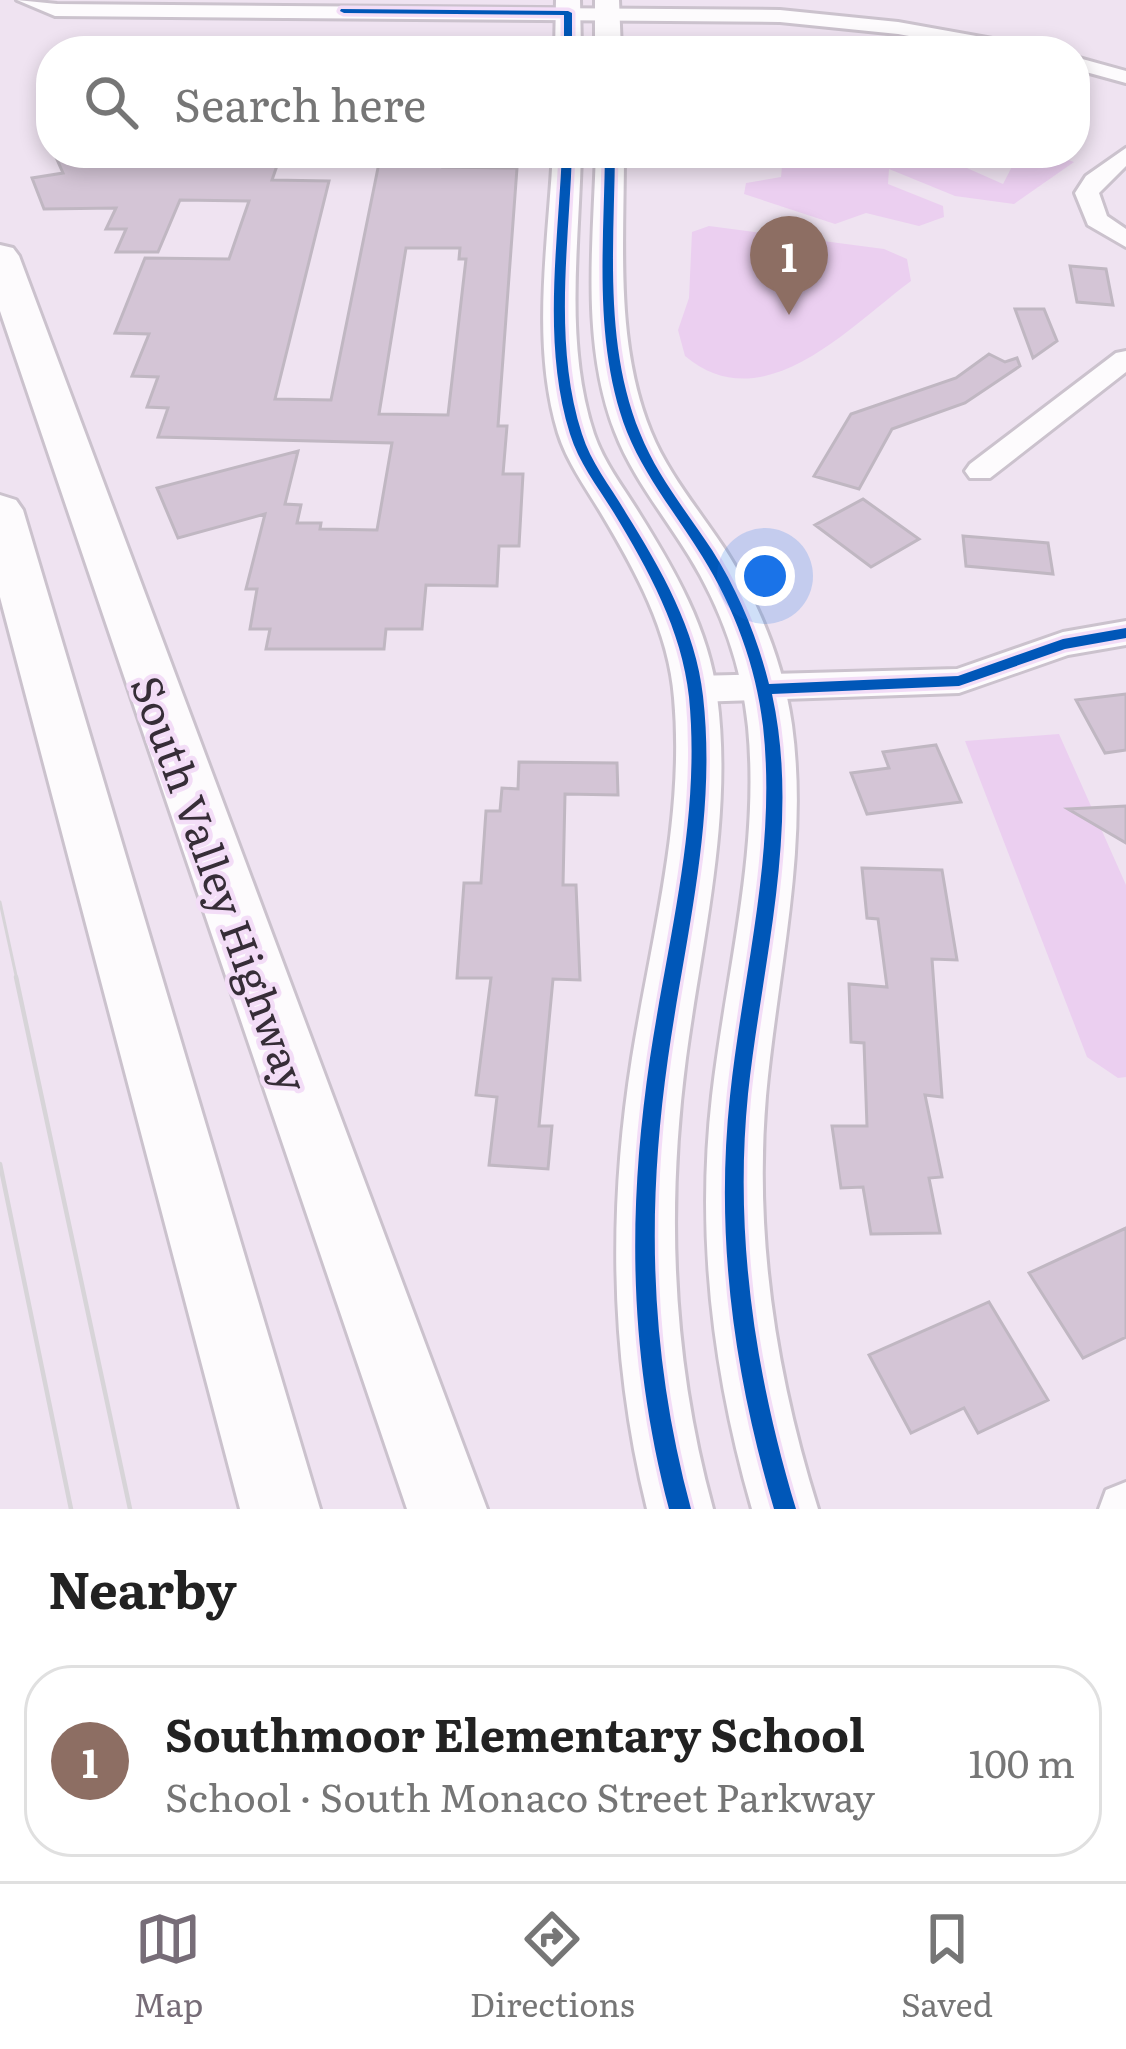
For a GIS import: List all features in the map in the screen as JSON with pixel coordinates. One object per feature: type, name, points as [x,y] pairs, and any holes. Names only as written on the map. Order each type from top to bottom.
[{"type":"highway","name":"South Valley Highway","points":[[0,256],[447,1509]]},
{"type":"highway","points":[[0,510],[280,1509]]},
{"type":"main road","points":[[567,168],[562,319],[568,404],[588,461],[670,608],[695,689],[699,804],[653,1096],[645,1195],[647,1324],[658,1416],[680,1509]]},
{"type":"main road","points":[[610,168],[609,320],[620,393],[642,452],[732,597],[765,689],[773,814],[738,1102],[733,1208],[744,1330],[785,1509]]},
{"type":"street","points":[[27,0],[55,10],[607,7],[821,19],[930,36]]},
{"type":"street","points":[[257,0],[344,11]]},
{"type":"street","points":[[1090,67],[1126,77]]},
{"type":"street","points":[[1126,155],[1094,181],[1087,193],[1096,220],[1126,240]]},
{"type":"street","points":[[980,471],[1126,359]]},
{"type":"street","points":[[695,689],[959,681],[1064,644],[1126,633]]},
{"type":"shaded area","points":[[782,168],[967,168],[1003,184],[1011,168],[1065,168],[1014,204],[955,196],[889,169],[888,184],[943,206],[944,217],[919,226],[866,213],[835,224],[744,194],[746,183],[781,177]]},
{"type":"shaded area","points":[[709,226],[884,249],[907,259],[911,281],[804,360],[744,379],[715,374],[685,356],[678,330],[689,298],[692,232]]},
{"type":"shaded area","points":[[1059,734],[1126,885],[1126,1077],[1118,1078],[1087,1057],[965,741]]},
{"type":"building","points":[[61,168],[276,168],[272,180],[329,181],[275,399],[331,400],[378,168],[517,168],[498,426],[507,426],[503,474],[523,474],[519,546],[499,546],[497,586],[426,585],[422,629],[386,629],[384,649],[266,649],[270,629],[250,629],[257,589],[246,589],[265,514],[178,538],[157,488],[298,451],[285,504],[301,505],[297,523],[321,523],[320,529],[377,530],[392,443],[158,437],[168,408],[147,407],[158,377],[132,376],[149,334],[115,333],[145,258],[229,259],[249,201],[180,200],[158,252],[116,252],[126,229],[106,229],[116,208],[44,209],[32,178],[63,173]],"holes":[[[406,248],[460,248],[459,259],[466,259],[448,415],[379,414]]]},
{"type":"building","points":[[1070,266],[1106,269],[1113,305],[1077,302]]},
{"type":"building","points":[[1015,309],[1044,309],[1057,341],[1033,358]]},
{"type":"building","points":[[989,354],[1005,362],[1017,358],[1020,366],[965,403],[892,429],[859,489],[814,476],[851,414],[956,378]]},
{"type":"building","points":[[863,499],[919,539],[871,567],[815,525]]},
{"type":"building","points":[[963,536],[1048,543],[1053,574],[966,566]]},
{"type":"building","points":[[1126,694],[1126,750],[1105,753],[1076,700]]},
{"type":"building","points":[[936,745],[961,802],[867,814],[851,773],[889,768],[883,752]]},
{"type":"building","points":[[519,762],[617,763],[618,795],[565,794],[563,885],[576,885],[580,980],[553,979],[539,1126],[552,1126],[548,1169],[489,1165],[497,1097],[476,1095],[491,978],[457,978],[464,883],[481,883],[486,811],[500,811],[502,788],[518,789]]},
{"type":"building","points":[[1126,806],[1126,843],[1068,809]]},
{"type":"building","points":[[862,868],[942,870],[957,960],[932,959],[942,1097],[925,1095],[942,1177],[929,1178],[940,1233],[871,1234],[863,1187],[841,1188],[832,1126],[867,1126],[864,1043],[851,1042],[849,984],[887,987],[878,919],[867,918]]},
{"type":"building","points":[[1126,1228],[1126,1337],[1083,1358],[1029,1273]]},
{"type":"building","points":[[989,1302],[1048,1400],[978,1433],[964,1408],[911,1433],[869,1355]]},
{"type":"tram line","points":[[0,902],[17,980]]},
{"type":"tram line","points":[[16,977],[130,1509]]},
{"type":"tram line","points":[[0,1164],[71,1509]]},
{"type":"cycle path","points":[[344,11],[568,13],[568,36]]},
{"type":"cycle path","points":[[566,168],[560,331],[567,401],[586,457],[670,605],[687,651],[696,697],[699,743],[694,833],[659,1058],[644,1228],[655,1399],[680,1509]]},
{"type":"cycle path","points":[[610,168],[608,294],[622,399],[649,465],[709,556],[740,616],[756,659],[770,726],[774,772],[770,865],[739,1096],[734,1200],[748,1357],[785,1509]]},
{"type":"cycle path","points":[[765,689],[959,681],[1063,644],[1126,633]]},
{"type":"place","name":"Southmoor Elementary School","points":[[789,315]]}]
